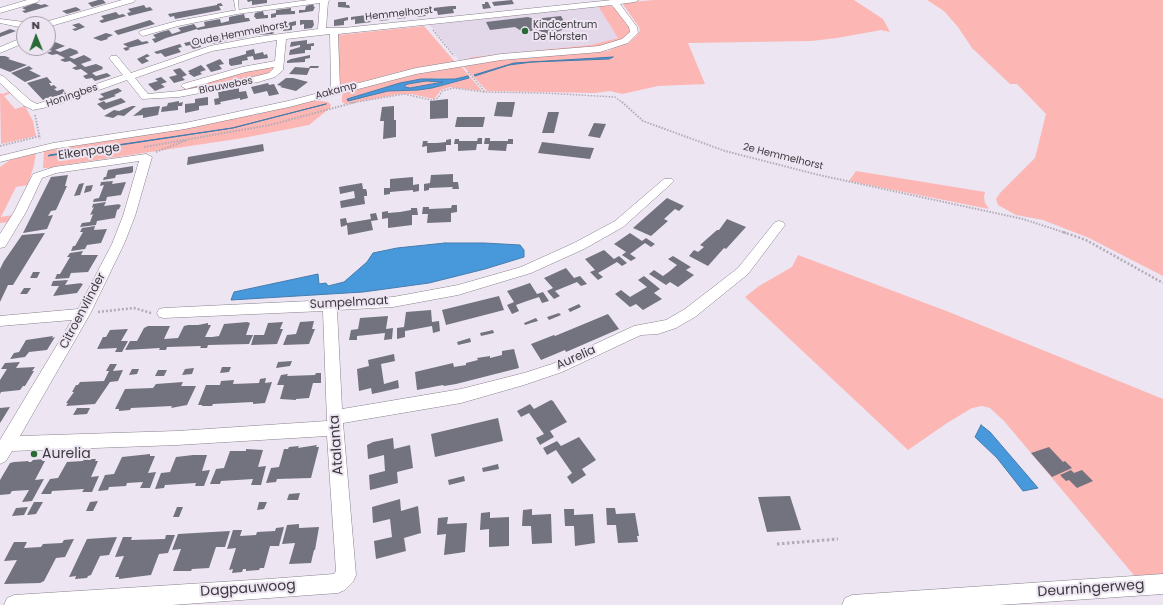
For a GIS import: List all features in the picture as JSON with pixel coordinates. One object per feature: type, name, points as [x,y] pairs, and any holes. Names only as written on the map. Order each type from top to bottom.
[{"type":"street","points":[[0,11],[35,0]]},
{"type":"street","points":[[56,26],[131,0]]},
{"type":"street","points":[[143,33],[177,24],[238,12],[324,0],[322,31]]},
{"type":"street","name":"Hemmelhorst","points":[[334,32],[426,23],[582,3],[634,0]]},
{"type":"street","name":"Aakamp","points":[[0,159],[53,146],[185,126],[289,104],[416,70],[501,57],[600,50],[624,41],[634,33],[633,27],[614,2]]},
{"type":"street","points":[[0,21],[16,24]]},
{"type":"street","name":"Oude Hemmelhorst","points":[[129,75],[210,49],[322,31],[334,32]]},
{"type":"street","points":[[334,32],[336,86],[334,92]]},
{"type":"street","points":[[0,42],[16,36]]},
{"type":"street","name":"Blauwebes","points":[[129,75],[145,96],[164,96],[269,77],[278,70],[282,37]]},
{"type":"street","points":[[0,50],[16,43]]},
{"type":"street","points":[[114,58],[129,75]]},
{"type":"street","name":"Honingbes","points":[[0,78],[33,107],[54,103],[129,75]]},
{"type":"street","name":"Eikenpage","points":[[0,244],[20,212],[37,176],[54,170],[143,152]]},
{"type":"street","name":"Citroenvlinder","points":[[4,450],[83,314],[127,222],[143,152]]},
{"type":"street","name":"Sumpelmaat","points":[[164,313],[393,302],[458,290],[526,270],[579,246],[619,224],[668,180]]},
{"type":"street","name":"Aurelia","points":[[4,450],[177,438],[335,422],[468,394],[524,379],[557,368],[639,330],[658,328],[671,324],[690,313],[743,271],[779,225]]},
{"type":"street","name":"Atalanta","points":[[330,304],[335,422],[346,575],[338,583]]},
{"type":"street","points":[[0,321],[83,314]]},
{"type":"street","name":"Dagpauwoog","points":[[14,605],[268,589],[338,583]]},
{"type":"street","name":"Deurningerweg","points":[[852,605],[1163,584]]},
{"type":"lane","points":[[236,0],[238,12]]},
{"type":"path","points":[[426,23],[485,92]]},
{"type":"path","name":"2e Hemmelhorst","points":[[189,140],[270,126],[331,108],[394,95],[404,94],[431,100],[438,98],[442,91],[453,88],[491,93],[544,93],[614,97],[620,100],[643,121],[725,151],[819,175],[1001,214],[1068,233],[1086,240],[1163,283]]},
{"type":"path","points":[[0,146],[40,136]]},
{"type":"path","points":[[143,152],[174,140],[189,140]]},
{"type":"path","points":[[143,152],[189,140]]},
{"type":"path","points":[[83,314],[134,308],[147,313],[164,313]]},
{"type":"path","points":[[777,544],[838,539]]},
{"type":"shaded area","points":[[654,0],[854,0],[883,19],[890,32],[881,30],[811,41],[688,43],[705,84],[658,86],[622,94],[610,91],[595,93],[487,91],[462,65],[490,60],[608,51],[635,37],[640,31],[639,27],[622,3]]},
{"type":"shaded area","points":[[927,0],[1163,0],[1163,276],[1089,238],[1043,220],[1016,215],[998,205],[996,199],[1000,193],[1035,158],[1046,114],[1017,84],[1010,84],[972,48],[958,27],[944,11]]},
{"type":"shaded area","points":[[608,5],[619,10],[632,30],[628,36],[605,47],[460,61],[473,57],[590,45],[618,38],[598,6]]},
{"type":"shaded area","name":"Kindcentrum De Horsten","points":[[598,6],[618,38],[590,45],[473,57],[460,61],[430,25]]},
{"type":"shaded area","points":[[424,26],[455,62],[395,73],[347,86],[340,86],[338,35]]},
{"type":"shaded area","points":[[460,65],[482,91],[450,87],[441,90],[434,99],[411,94],[400,94],[345,104],[342,102],[342,95],[349,90],[383,81]],"holes":[[[468,76],[469,78],[432,88],[388,91],[347,99],[386,87],[437,78],[455,79]]]},
{"type":"shaded area","points":[[272,67],[274,68],[272,74],[175,92],[218,77]]},
{"type":"shaded area","points":[[426,81],[443,82],[405,88],[405,85],[408,84]]},
{"type":"shaded area","points":[[13,92],[4,96],[15,109],[25,106],[33,121],[36,136],[1,144],[0,93],[2,94]]},
{"type":"shaded area","points":[[314,100],[328,102],[331,105],[330,108],[309,125],[243,138],[57,166],[56,168],[43,168],[44,151],[203,125]],"holes":[[[326,105],[233,128],[49,156],[232,128]]]},
{"type":"shaded area","points":[[36,152],[28,185],[16,187],[1,217],[13,215],[9,222],[0,223],[0,167],[10,160]]},
{"type":"shaded area","points":[[856,171],[985,192],[985,203],[989,209],[849,181]]},
{"type":"shaded area","points":[[798,255],[949,312],[1163,399],[1163,578],[1138,580],[1004,421],[990,408],[982,406],[972,408],[908,450],[745,297],[759,286],[792,267]]},
{"type":"water","points":[[613,57],[609,59],[532,62],[509,65],[475,76],[474,75],[514,63]]},
{"type":"water","points":[[468,76],[469,78],[432,88],[388,91],[348,101],[347,99],[400,83],[421,79],[455,79]],"holes":[[[426,81],[443,82],[410,88],[405,87],[405,85],[408,84]]]},
{"type":"water","points":[[326,104],[233,128],[48,156],[232,128]]},
{"type":"water","points":[[445,243],[520,245],[524,250],[524,257],[485,269],[429,283],[363,292],[231,300],[234,292],[318,274],[319,284],[326,283],[328,286],[344,282],[367,262],[373,253],[397,248]]},
{"type":"water","points":[[981,425],[990,432],[1038,488],[1023,491],[997,458],[975,437]]},
{"type":"building","points":[[103,0],[106,3],[92,7],[88,3]]},
{"type":"building","points":[[247,0],[267,0],[267,3],[252,5],[252,1],[248,2]]},
{"type":"building","points":[[512,0],[514,4],[494,6],[492,2]]},
{"type":"building","points":[[338,2],[346,2],[346,5],[349,5],[350,8],[338,7]]},
{"type":"building","points":[[485,2],[488,2],[491,8],[483,9],[482,4],[485,4]]},
{"type":"building","points":[[35,3],[49,6],[25,13],[22,11],[26,10],[22,8]]},
{"type":"building","points":[[221,3],[223,6],[219,6],[221,10],[175,19],[174,16],[170,17],[168,14],[217,5]]},
{"type":"building","points":[[313,4],[315,7],[313,11],[299,13],[299,10],[305,10],[306,6]]},
{"type":"building","points":[[144,5],[146,8],[150,7],[153,10],[129,16],[127,13],[131,12],[128,9]]},
{"type":"building","points":[[456,6],[456,9],[453,9],[454,13],[438,15],[437,11],[434,11],[433,8]]},
{"type":"building","points":[[76,7],[81,10],[67,14],[62,11]]},
{"type":"building","points":[[291,8],[291,11],[295,11],[295,14],[276,15],[276,17],[271,18],[271,14],[276,13],[276,10]]},
{"type":"building","points":[[428,9],[429,12],[425,12],[426,16],[417,17],[416,11]]},
{"type":"building","points":[[263,11],[264,15],[268,15],[268,18],[256,19],[254,17],[255,13]]},
{"type":"building","points":[[409,11],[409,14],[405,14],[406,18],[397,19],[396,13]]},
{"type":"building","points":[[116,12],[119,15],[123,14],[126,16],[102,23],[99,21],[104,19],[101,16]]},
{"type":"building","points":[[392,13],[392,16],[388,16],[389,20],[379,21],[379,15]]},
{"type":"building","points":[[244,14],[245,18],[249,18],[250,21],[197,29],[166,38],[155,43],[152,39],[156,38],[153,35],[161,32],[169,30],[172,34],[181,31],[178,28],[194,24],[197,28],[205,26],[204,22],[220,19],[221,23],[229,21],[229,17]]},
{"type":"building","points":[[374,14],[375,17],[371,18],[371,22],[355,24],[355,19],[351,20],[351,17]]},
{"type":"building","points":[[561,16],[568,28],[548,35],[538,30],[523,32],[515,27],[490,30],[486,22],[528,17],[534,19]]},
{"type":"building","points":[[348,17],[348,20],[344,21],[344,25],[334,26],[334,20]]},
{"type":"building","points":[[150,20],[155,24],[118,35],[114,31]]},
{"type":"building","points":[[300,20],[313,20],[314,25],[312,28],[304,29],[304,24],[300,25]]},
{"type":"building","points":[[296,21],[296,25],[292,26],[292,30],[283,31],[283,24]]},
{"type":"building","points":[[79,23],[85,27],[75,31],[72,29],[77,28],[72,25]]},
{"type":"building","points":[[272,24],[277,24],[278,28],[273,29],[274,33],[272,34],[258,35],[257,31],[253,32],[253,28],[265,27]]},
{"type":"building","points":[[248,28],[250,32],[246,33],[247,37],[238,39],[236,32],[245,31],[244,29]]},
{"type":"building","points":[[10,29],[16,31],[0,37],[0,33]]},
{"type":"building","points":[[229,31],[231,35],[227,36],[228,40],[226,41],[212,44],[210,40],[206,41],[204,38],[217,36]]},
{"type":"building","points":[[106,33],[113,35],[107,38],[108,39],[101,41],[93,38]]},
{"type":"building","points":[[138,39],[142,42],[147,41],[149,43],[128,48],[130,49],[126,51],[123,48],[128,47],[123,44]]},
{"type":"building","points":[[197,40],[202,44],[200,44],[201,47],[193,49],[190,45],[186,46],[184,43]]},
{"type":"building","points":[[307,40],[307,44],[314,43],[314,46],[311,46],[311,50],[305,50],[305,53],[289,55],[290,50],[300,47],[300,45],[290,47],[291,42]]},
{"type":"building","points":[[56,42],[65,46],[56,50]]},
{"type":"building","points":[[180,44],[182,47],[178,48],[181,52],[165,57],[161,53],[157,54],[154,52]]},
{"type":"building","points":[[70,48],[78,51],[77,52],[79,53],[69,57],[74,59],[84,55],[92,60],[81,64],[85,67],[96,64],[103,67],[103,69],[92,73],[96,76],[107,73],[111,76],[95,81],[92,78],[86,79],[83,76],[88,74],[81,69],[76,70],[72,68],[77,66],[70,61],[65,62],[60,60],[65,58],[57,54],[56,50],[60,52]]},
{"type":"building","points":[[254,49],[255,54],[263,52],[264,55],[267,54],[268,58],[254,60],[253,56],[247,57],[248,60],[242,61],[242,64],[231,66],[229,64],[229,59],[246,54],[246,51]]},
{"type":"building","points":[[147,54],[150,56],[145,58],[149,61],[142,64],[137,59]]},
{"type":"building","points":[[310,55],[310,58],[305,59],[305,62],[287,63],[287,61],[291,59]]},
{"type":"building","points":[[0,56],[5,56],[10,58],[8,59],[27,65],[10,72],[0,68]]},
{"type":"building","points":[[220,59],[224,64],[219,65],[222,69],[211,72],[206,65]]},
{"type":"building","points":[[201,65],[206,70],[200,72],[202,74],[194,77],[188,73],[190,73],[188,71]]},
{"type":"building","points":[[29,66],[33,69],[29,70],[41,76],[25,82],[11,73]]},
{"type":"building","points":[[310,66],[319,66],[318,68],[310,68],[307,75],[289,74],[295,67],[309,68]]},
{"type":"building","points":[[180,68],[187,75],[182,77],[185,80],[174,83],[169,77],[177,75],[173,70]]},
{"type":"building","points":[[47,77],[52,83],[49,83],[51,86],[54,85],[57,88],[54,89],[57,91],[63,89],[66,93],[43,100],[27,83]]},
{"type":"building","points":[[161,77],[167,82],[161,84],[165,87],[155,91],[148,84],[158,81],[155,79]]},
{"type":"building","points":[[286,78],[293,78],[308,82],[296,91],[277,85]]},
{"type":"building","points":[[268,83],[269,85],[274,84],[279,94],[269,96],[267,91],[254,94],[251,87]]},
{"type":"building","points":[[118,88],[122,91],[114,95],[116,96],[101,101],[98,99],[104,97],[100,94]]},
{"type":"building","points":[[239,88],[239,92],[246,91],[248,98],[220,102],[221,104],[215,105],[214,99],[219,98],[218,92]]},
{"type":"building","points":[[208,97],[208,105],[199,106],[199,110],[185,113],[185,104],[195,103],[195,99]]},
{"type":"building","points":[[121,98],[126,102],[104,110],[97,104],[104,101],[106,103]]},
{"type":"building","points":[[448,99],[448,118],[430,119],[430,101]]},
{"type":"building","points":[[179,101],[179,103],[183,102],[182,106],[178,106],[178,110],[161,112],[162,107],[167,106],[168,103]]},
{"type":"building","points":[[497,102],[515,102],[512,117],[494,116]]},
{"type":"building","points":[[136,106],[124,116],[118,115],[113,118],[104,116],[114,110],[119,111]]},
{"type":"building","points":[[160,106],[158,115],[143,118],[143,115],[133,116],[143,108]]},
{"type":"building","points":[[394,106],[396,137],[383,139],[384,121],[380,121],[382,107]]},
{"type":"building","points":[[548,112],[559,112],[554,133],[542,133]]},
{"type":"building","points":[[457,117],[485,117],[483,127],[455,127]]},
{"type":"building","points":[[594,123],[606,124],[600,138],[588,136]]},
{"type":"building","points":[[478,138],[482,138],[482,144],[477,144],[476,150],[458,151],[458,144],[454,144],[455,139],[459,139],[459,141],[477,141]]},
{"type":"building","points":[[485,138],[490,138],[490,141],[508,141],[508,139],[513,139],[513,144],[507,144],[506,151],[488,150],[489,144],[484,144]]},
{"type":"building","points":[[451,139],[451,145],[446,145],[446,151],[427,153],[427,146],[422,147],[423,141],[428,141],[427,143],[437,143],[446,142],[446,140]]},
{"type":"building","points":[[542,142],[594,148],[590,159],[538,153]]},
{"type":"building","points":[[263,144],[264,151],[187,165],[188,157]]},
{"type":"building","points":[[133,166],[133,172],[131,173],[116,175],[115,178],[103,180],[104,177],[106,177],[108,170]]},
{"type":"building","points":[[453,174],[453,182],[458,182],[459,189],[452,189],[453,187],[429,188],[429,190],[424,191],[424,184],[430,183],[431,175]]},
{"type":"building","points":[[68,175],[65,186],[67,186],[56,210],[51,211],[48,216],[53,215],[47,229],[23,233],[51,177]]},
{"type":"building","points":[[413,177],[413,185],[419,184],[419,191],[413,192],[413,190],[390,192],[390,194],[384,195],[384,188],[390,188],[390,179]]},
{"type":"building","points":[[113,181],[112,184],[126,182],[121,195],[107,197],[106,201],[93,202],[94,199],[99,198],[104,185],[100,186],[101,182]]},
{"type":"building","points":[[84,183],[80,195],[74,196],[79,184]]},
{"type":"building","points":[[362,183],[363,189],[366,189],[367,192],[367,196],[364,196],[365,204],[341,208],[340,201],[355,198],[354,191],[340,194],[339,187]]},
{"type":"building","points":[[93,185],[91,191],[84,193],[86,186]]},
{"type":"building","points":[[667,198],[684,206],[679,211],[675,209],[664,219],[668,221],[651,236],[633,228]]},
{"type":"building","points":[[106,202],[104,206],[121,205],[117,210],[115,218],[97,221],[96,225],[80,227],[82,223],[90,222],[93,214],[90,215],[94,207],[92,208],[93,204]]},
{"type":"building","points":[[452,205],[457,205],[457,212],[451,213],[451,222],[427,223],[428,214],[422,214],[423,207],[429,207],[429,209],[451,208]]},
{"type":"building","points":[[411,208],[417,208],[418,215],[412,215],[412,225],[388,228],[388,218],[382,219],[382,212],[400,212],[411,210]]},
{"type":"building","points":[[376,213],[378,220],[371,221],[373,230],[348,235],[347,225],[341,227],[340,219],[346,218],[347,223],[371,219],[370,214]]},
{"type":"building","points":[[727,219],[746,227],[726,249],[724,248],[708,266],[689,256],[694,250],[698,252],[704,247],[700,245],[717,230],[719,230]]},
{"type":"building","points":[[95,226],[94,230],[107,229],[101,243],[87,245],[85,249],[71,251],[83,232],[80,232],[82,228]]},
{"type":"building","points":[[45,233],[13,285],[8,285],[0,302],[0,269],[4,261],[22,235]]},
{"type":"building","points":[[630,233],[642,241],[646,238],[655,244],[651,247],[645,243],[630,254],[636,258],[631,261],[622,255],[626,252],[614,244]]},
{"type":"building","points":[[604,250],[614,259],[619,256],[627,263],[622,266],[617,262],[598,273],[603,277],[598,280],[590,272],[595,270],[585,259]]},
{"type":"building","points":[[83,251],[81,255],[98,255],[88,272],[71,273],[69,278],[55,279],[57,274],[60,274],[70,257],[67,257],[70,253]]},
{"type":"building","points":[[673,256],[691,267],[686,270],[694,275],[678,287],[670,282],[666,285],[649,274],[654,270],[663,276],[670,271],[677,265],[668,259]]},
{"type":"building","points":[[566,268],[574,278],[580,276],[587,284],[581,286],[577,282],[555,291],[560,296],[554,299],[547,291],[553,288],[544,278]]},
{"type":"building","points":[[33,272],[40,272],[37,278],[30,278]]},
{"type":"building","points":[[644,276],[660,289],[654,293],[662,299],[643,310],[636,304],[630,307],[615,294],[621,290],[630,297],[647,287],[638,280]]},
{"type":"building","points":[[68,280],[65,285],[83,284],[77,293],[53,296],[59,286],[51,286],[53,281]]},
{"type":"building","points":[[530,283],[537,294],[543,292],[549,301],[542,303],[539,297],[527,301],[516,305],[519,311],[512,314],[507,305],[514,302],[507,291]]},
{"type":"building","points":[[24,288],[31,288],[27,294],[20,294]]},
{"type":"building","points":[[499,296],[504,310],[446,325],[442,310]]},
{"type":"building","points":[[579,304],[581,307],[570,312],[568,309]]},
{"type":"building","points":[[431,310],[432,322],[439,321],[440,331],[433,333],[432,326],[405,331],[405,337],[397,339],[397,328],[404,327],[406,312]]},
{"type":"building","points":[[559,313],[561,315],[549,320],[547,317]]},
{"type":"building","points":[[608,314],[619,329],[566,352],[565,350],[541,360],[531,344],[554,335],[555,336]]},
{"type":"building","points":[[388,316],[386,329],[393,328],[392,339],[384,340],[385,333],[357,336],[357,340],[349,340],[351,330],[358,329],[360,318]]},
{"type":"building","points":[[536,318],[538,321],[525,325],[524,323]]},
{"type":"building","points":[[314,321],[312,329],[315,329],[309,344],[283,345],[287,335],[296,334],[300,322]]},
{"type":"building","points":[[283,322],[280,329],[283,329],[277,344],[251,345],[254,335],[264,335],[268,323]]},
{"type":"building","points":[[208,323],[208,325],[211,325],[205,337],[212,337],[219,336],[224,324],[250,323],[246,335],[253,335],[249,344],[208,345],[207,348],[200,348],[201,346],[167,347],[166,350],[159,350],[160,348],[125,350],[130,341],[137,341],[144,328],[148,326],[170,326],[164,339],[178,338],[184,326],[188,325]]},
{"type":"building","points":[[128,329],[121,341],[128,341],[122,352],[115,352],[117,348],[97,349],[103,337],[106,337],[110,330]]},
{"type":"building","points":[[493,330],[494,333],[481,336],[480,333]]},
{"type":"building","points":[[53,336],[52,338],[55,337],[47,350],[29,352],[25,357],[10,359],[14,353],[19,352],[26,340]]},
{"type":"building","points":[[470,338],[471,342],[458,345],[457,342]]},
{"type":"building","points":[[514,349],[519,368],[456,384],[417,390],[415,372],[453,363],[454,367],[466,365],[466,363],[478,360],[477,358],[490,356],[490,358],[502,355],[502,351]]},
{"type":"building","points":[[394,354],[395,361],[381,364],[384,384],[398,380],[399,388],[372,394],[371,388],[359,391],[357,369],[369,366],[368,360]]},
{"type":"building","points":[[292,361],[290,366],[276,368],[278,362]]},
{"type":"building","points":[[20,362],[16,368],[35,367],[25,386],[23,386],[20,390],[1,392],[0,394],[0,380],[7,369],[1,369],[5,363]]},
{"type":"building","points":[[110,364],[117,364],[113,371],[123,370],[118,381],[110,382],[95,404],[66,406],[68,403],[66,403],[74,392],[72,392],[76,385],[80,382],[104,381],[109,371],[106,371]]},
{"type":"building","points":[[222,367],[231,367],[229,372],[220,373]]},
{"type":"building","points":[[194,368],[192,374],[182,375],[185,369]]},
{"type":"building","points":[[132,369],[139,369],[137,374],[129,375]]},
{"type":"building","points":[[158,370],[167,370],[164,376],[155,376]]},
{"type":"building","points":[[316,373],[321,373],[321,383],[313,383],[309,398],[296,400],[280,399],[284,385],[277,385],[281,375],[315,375]]},
{"type":"building","points":[[266,378],[265,383],[272,382],[265,403],[253,404],[253,402],[213,404],[212,406],[198,405],[206,385],[220,385],[221,381],[234,380],[233,384],[259,383],[260,379]]},
{"type":"building","points":[[183,382],[181,386],[196,386],[187,405],[171,408],[172,406],[131,408],[130,410],[119,411],[119,409],[115,409],[125,389],[153,388],[156,384]]},
{"type":"building","points":[[551,400],[567,422],[550,431],[554,437],[540,445],[536,438],[544,434],[529,413],[521,417],[517,411],[530,404],[534,409]]},
{"type":"building","points":[[10,407],[2,420],[0,423],[0,408]]},
{"type":"building","points":[[77,408],[90,408],[87,414],[73,415]]},
{"type":"building","points":[[498,418],[503,441],[435,457],[431,434]]},
{"type":"building","points":[[579,437],[596,460],[582,469],[586,475],[572,484],[567,477],[572,473],[556,450],[547,455],[543,448],[557,441],[561,446]]},
{"type":"building","points":[[393,438],[394,449],[410,445],[413,468],[397,472],[398,483],[370,490],[369,475],[385,471],[384,455],[368,459],[367,445],[373,442]]},
{"type":"building","points":[[317,445],[316,447],[319,447],[311,478],[277,479],[276,482],[266,483],[271,468],[279,467],[284,449],[288,449],[289,447],[299,446],[298,448]]},
{"type":"building","points":[[1049,447],[1063,462],[1065,461],[1072,468],[1052,477],[1031,453]]},
{"type":"building","points":[[246,449],[263,450],[258,467],[266,466],[261,485],[251,485],[253,479],[221,481],[220,484],[210,484],[216,469],[224,468],[230,451],[246,451]]},
{"type":"building","points":[[150,454],[150,456],[155,456],[148,473],[156,472],[150,488],[140,488],[143,482],[127,483],[126,486],[109,487],[108,490],[98,491],[105,475],[114,474],[122,457]]},
{"type":"building","points":[[207,455],[202,471],[210,470],[204,486],[195,486],[196,483],[165,485],[164,488],[155,489],[161,473],[170,472],[176,457]]},
{"type":"building","points":[[43,459],[42,461],[45,461],[35,480],[44,479],[32,501],[22,502],[29,490],[12,491],[10,494],[0,495],[0,480],[10,463],[31,462],[33,460]]},
{"type":"building","points":[[84,459],[96,459],[95,461],[98,461],[91,477],[99,476],[92,492],[82,492],[84,489],[52,491],[51,494],[41,494],[50,479],[58,478],[67,462],[83,461]]},
{"type":"building","points":[[498,464],[499,469],[483,472],[482,468]]},
{"type":"building","points":[[1071,470],[1074,473],[1082,470],[1093,481],[1077,488],[1069,480],[1066,481],[1060,475]]},
{"type":"building","points":[[464,476],[465,481],[449,485],[448,480]]},
{"type":"building","points":[[300,493],[298,500],[287,500],[289,494]]},
{"type":"building","points":[[790,496],[801,530],[767,532],[758,497]]},
{"type":"building","points":[[400,499],[401,511],[418,506],[421,533],[404,538],[406,551],[376,559],[374,541],[392,537],[390,519],[373,523],[372,507]]},
{"type":"building","points":[[98,501],[93,511],[86,511],[90,502]]},
{"type":"building","points":[[34,502],[43,502],[36,514],[27,515]]},
{"type":"building","points":[[259,502],[267,502],[264,509],[257,510]]},
{"type":"building","points":[[28,507],[24,515],[12,516],[16,508]]},
{"type":"building","points":[[177,507],[183,507],[179,517],[173,517]]},
{"type":"building","points":[[606,508],[615,508],[616,514],[635,513],[639,536],[637,536],[638,542],[618,543],[616,525],[607,525]]},
{"type":"building","points":[[532,509],[532,515],[551,514],[552,543],[532,544],[531,526],[522,526],[523,510]]},
{"type":"building","points":[[564,509],[574,509],[574,515],[593,514],[595,543],[575,546],[574,526],[565,526]]},
{"type":"building","points":[[490,512],[490,518],[509,517],[509,546],[489,547],[489,529],[480,530],[481,513]]},
{"type":"building","points":[[448,517],[447,524],[467,523],[465,552],[444,555],[446,534],[437,535],[438,518]]},
{"type":"building","points":[[299,524],[299,528],[319,527],[315,550],[311,563],[289,564],[295,543],[282,544],[287,525]]},
{"type":"building","points":[[284,527],[279,546],[270,546],[264,568],[246,571],[246,569],[243,569],[242,572],[232,573],[233,569],[229,570],[236,548],[227,549],[233,530],[242,530],[240,536],[256,535],[257,532],[275,531],[276,528]]},
{"type":"building","points":[[230,531],[225,547],[216,547],[209,568],[192,569],[191,571],[173,571],[181,549],[172,550],[178,534]]},
{"type":"building","points":[[166,535],[175,535],[168,553],[159,554],[151,575],[119,579],[119,577],[115,577],[124,556],[115,557],[123,537],[132,537],[131,540],[165,539]]},
{"type":"building","points":[[117,537],[109,555],[100,556],[91,575],[87,578],[75,579],[76,576],[69,577],[87,539]]},
{"type":"building","points":[[74,539],[65,557],[56,558],[44,581],[40,583],[4,584],[17,560],[4,561],[14,542],[27,542],[24,548],[41,547],[43,544],[62,543],[64,540]]},
{"type":"place","name":"Kindcentrum De Horsten","points":[[525,31]]},
{"type":"place","name":"Aurelia","points":[[34,454]]}]
